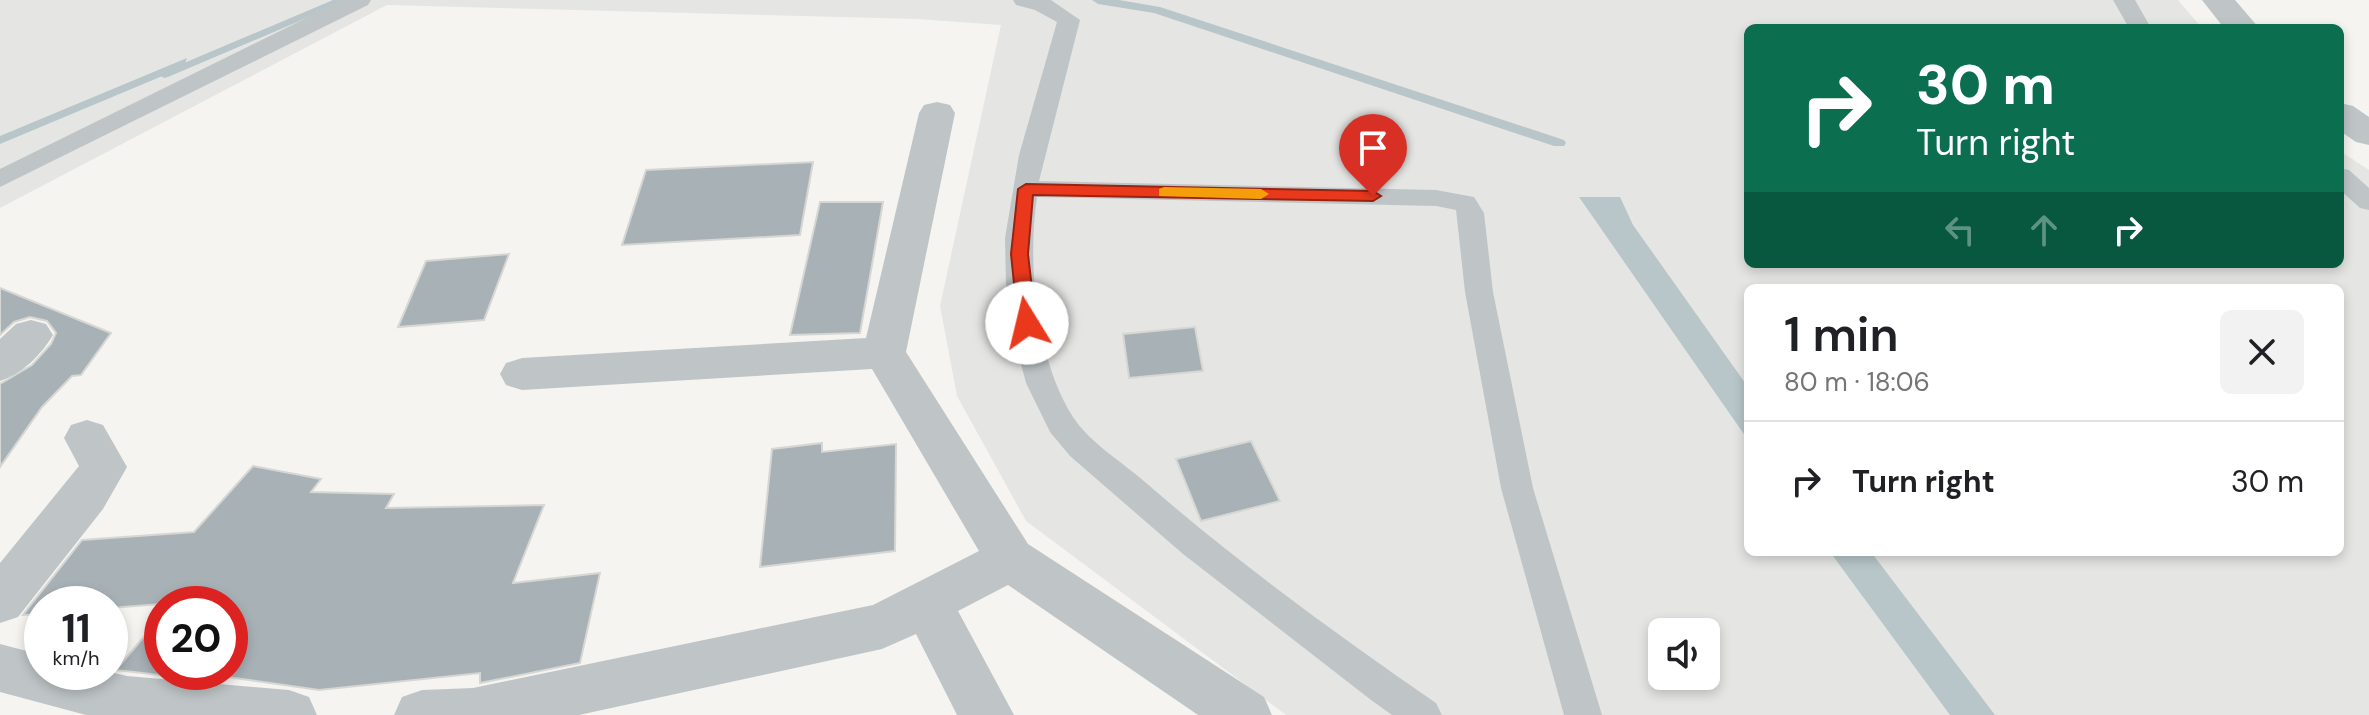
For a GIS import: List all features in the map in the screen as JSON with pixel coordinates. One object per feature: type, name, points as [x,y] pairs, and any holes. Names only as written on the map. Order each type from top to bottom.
[{"type":"street","points":[[2218,0],[2239,24]]},
{"type":"street","points":[[937,113],[884,353],[1010,559],[1244,715]]},
{"type":"street","points":[[2344,117],[2369,134]]},
{"type":"street","points":[[0,365],[31,335]]},
{"type":"street","points":[[522,374],[884,353]]},
{"type":"street","points":[[0,601],[86,495],[103,467],[87,438]]},
{"type":"street","points":[[422,715],[473,713],[882,626],[1010,559]]},
{"type":"street","points":[[926,603],[986,715]]},
{"type":"street","points":[[0,668],[120,708],[289,715]]},
{"type":"lane","points":[[0,179],[360,0]]},
{"type":"lane","points":[[1024,0],[1043,5],[1069,20],[1026,189],[1019,235],[1019,274],[1025,311],[1039,371],[1063,428],[1240,581],[1423,715]]},
{"type":"lane","points":[[2124,0],[2138,24]]},
{"type":"lane","points":[[2344,180],[2369,202]]},
{"type":"lane","points":[[1026,189],[1436,198],[1465,203],[1471,213],[1479,292],[1517,488],[1583,715]]},
{"type":"shaded area","points":[[0,0],[2178,0],[2199,24],[1744,24],[1744,268],[2344,268],[2344,154],[2369,170],[2369,715],[1286,715],[1026,521],[957,396],[940,306],[1001,25],[917,19],[387,5],[0,208]]},
{"type":"shaded area","points":[[187,58],[184,67],[0,144],[0,136]]},
{"type":"shaded area","points":[[1579,197],[1620,197],[1633,225],[1744,381],[1744,434]]},
{"type":"shaded area","points":[[1833,556],[1874,556],[1995,715],[1950,715]]},
{"type":"building","points":[[813,162],[800,235],[622,245],[646,170]]},
{"type":"building","points":[[820,202],[883,202],[860,333],[790,335]]},
{"type":"building","points":[[509,254],[484,320],[398,327],[426,261]]},
{"type":"building","points":[[0,288],[111,333],[81,375],[72,376],[42,407],[0,467],[0,384],[32,365],[51,344],[56,333],[47,321],[30,317],[14,322],[0,335]]},
{"type":"building","points":[[1195,327],[1203,371],[1129,378],[1123,334]]},
{"type":"building","points":[[1251,441],[1280,501],[1201,521],[1176,459]]},
{"type":"building","points":[[822,443],[822,452],[896,444],[895,551],[760,567],[772,449]]},
{"type":"building","points":[[253,466],[321,479],[311,492],[394,494],[386,508],[544,505],[513,583],[600,573],[580,663],[480,683],[480,673],[319,690],[248,680],[248,586],[144,586],[144,605],[128,607],[128,586],[46,586],[82,540],[194,532]]},
{"type":"building","points":[[144,637],[144,673],[128,671],[128,656]]},
{"type":"waterway","points":[[164,74],[343,0]]},
{"type":"waterway","points":[[1098,0],[1156,10],[1559,143]]},
{"type":"slow traffic","points":[[1164,192],[1261,194]]},
{"type":"route","points":[[1027,323],[1019,274],[1019,235],[1026,189],[1373,196]]}]
